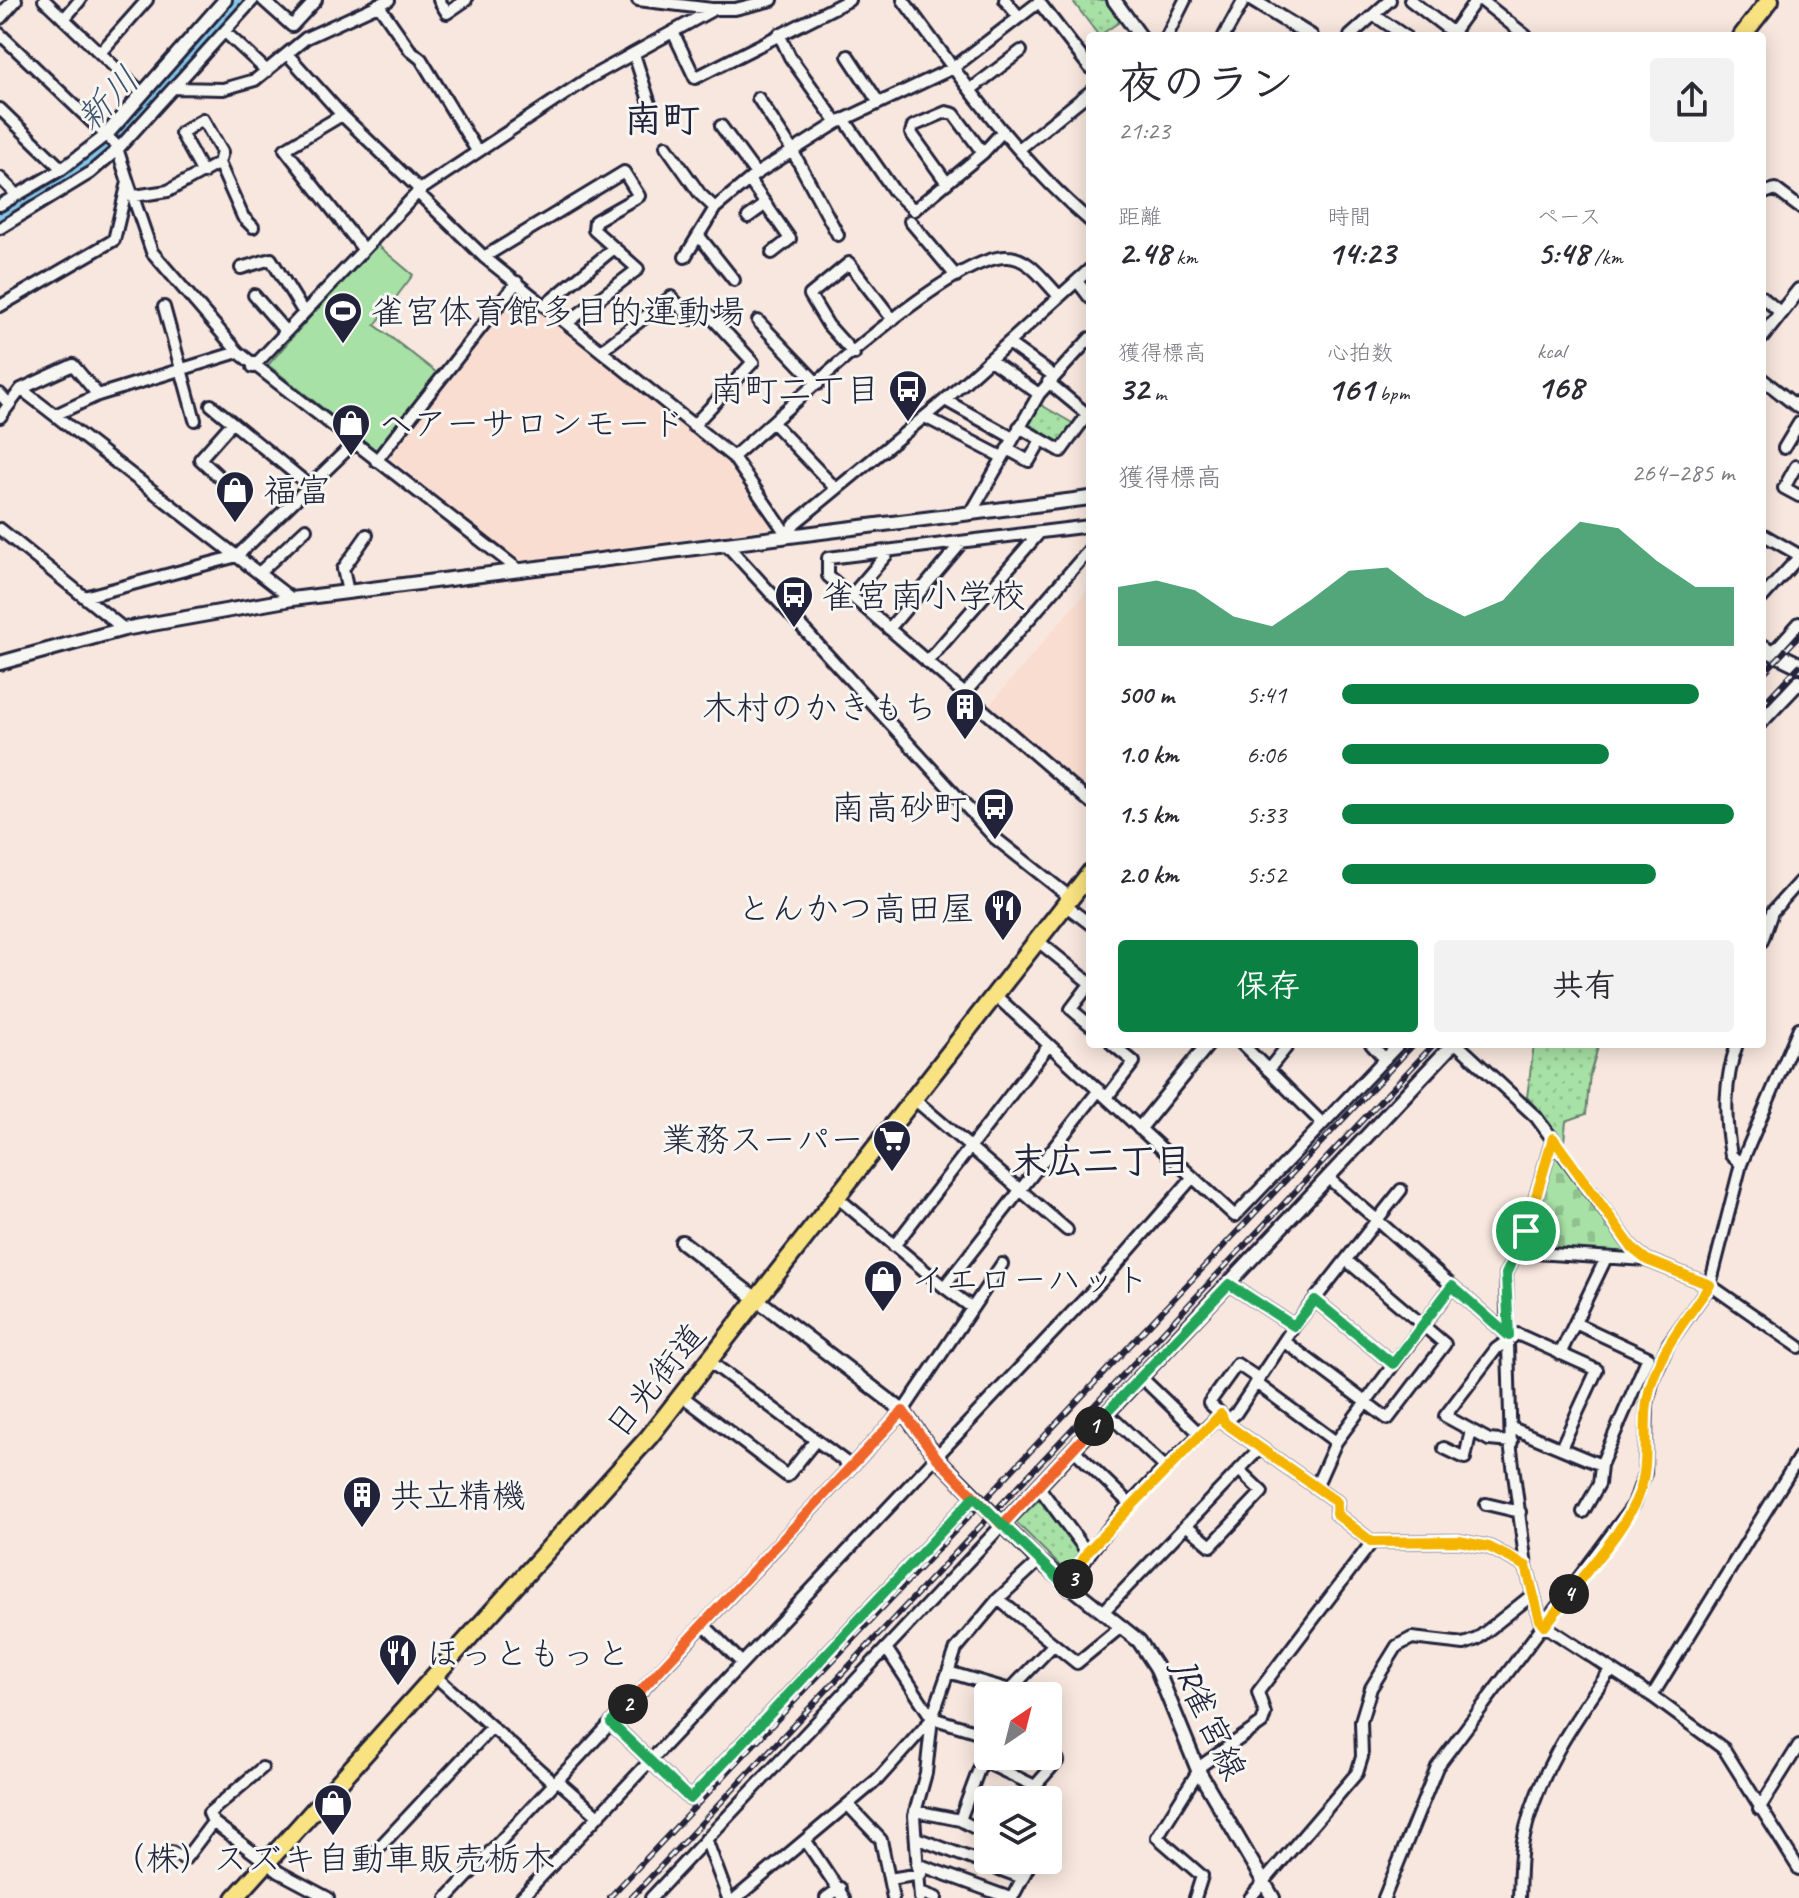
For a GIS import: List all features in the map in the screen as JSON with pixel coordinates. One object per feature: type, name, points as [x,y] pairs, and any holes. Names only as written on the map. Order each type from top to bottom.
[{"type":"highway","points":[[1745,32],[1770,0]]},
{"type":"highway","name":"日光街道","points":[[235,1898],[618,1473],[838,1198],[1086,878]]},
{"type":"main road","points":[[1767,650],[1799,665]]},
{"type":"street","points":[[0,17],[15,0]]},
{"type":"street","points":[[44,0],[142,93]]},
{"type":"street","points":[[64,19],[80,0]]},
{"type":"street","points":[[100,53],[147,0]]},
{"type":"street","points":[[0,228],[90,173],[142,93],[225,0]]},
{"type":"street","points":[[0,205],[113,142],[175,88],[253,0]]},
{"type":"street","points":[[263,0],[306,38]]},
{"type":"street","points":[[292,26],[316,0]]},
{"type":"street","points":[[439,0],[447,13],[466,0]]},
{"type":"street","points":[[638,0],[714,9],[735,9],[772,0]]},
{"type":"street","points":[[673,32],[695,78],[849,0]]},
{"type":"street","points":[[903,0],[1003,131],[1053,187],[1086,217]]},
{"type":"street","points":[[1005,0],[1019,17]]},
{"type":"street","points":[[1114,0],[1137,32]]},
{"type":"street","points":[[1169,32],[1185,0]]},
{"type":"street","points":[[1226,32],[1244,0]]},
{"type":"street","points":[[1252,0],[1304,32]]},
{"type":"street","points":[[1355,32],[1390,0]]},
{"type":"street","points":[[1410,0],[1449,32]]},
{"type":"street","points":[[1455,32],[1478,0],[1512,32]]},
{"type":"street","points":[[685,257],[715,208],[752,177],[840,121],[953,68],[1038,1],[1086,63]]},
{"type":"street","points":[[175,88],[223,89],[255,80],[289,56],[306,38],[384,2],[410,50],[421,59],[477,151]]},
{"type":"street","points":[[253,367],[418,191],[575,86],[714,9]]},
{"type":"street","points":[[1374,15],[1399,32]]},
{"type":"street","points":[[225,32],[267,71]]},
{"type":"street","points":[[0,34],[113,142],[152,252],[238,352],[253,367],[520,571]]},
{"type":"street","points":[[779,34],[790,57],[894,191],[914,210],[983,153],[1003,131]]},
{"type":"street","points":[[970,90],[1021,51]]},
{"type":"street","points":[[634,54],[650,104]]},
{"type":"street","points":[[289,56],[342,115],[484,257],[733,457],[787,535]]},
{"type":"street","points":[[848,56],[879,103]]},
{"type":"street","points":[[1019,149],[1086,95]]},
{"type":"street","points":[[758,98],[792,150],[838,235]]},
{"type":"street","points":[[0,109],[62,169]]},
{"type":"street","points":[[947,183],[911,133],[913,126],[946,112],[954,114],[983,153]]},
{"type":"street","points":[[342,115],[285,149],[363,249]]},
{"type":"street","points":[[203,173],[181,133],[203,119],[222,152],[219,163],[243,217],[253,227]]},
{"type":"street","points":[[721,126],[790,239],[772,253]]},
{"type":"street","points":[[666,146],[700,194],[715,208]]},
{"type":"street","points":[[134,196],[168,191],[219,163]]},
{"type":"street","points":[[484,257],[624,172],[639,196],[595,221],[594,230],[638,269],[567,323]]},
{"type":"street","points":[[0,178],[17,195]]},
{"type":"street","points":[[0,306],[114,240],[128,182]]},
{"type":"street","points":[[1766,192],[1775,189],[1799,207]]},
{"type":"street","points":[[748,217],[766,204]]},
{"type":"street","points":[[910,221],[956,276]]},
{"type":"street","points":[[699,236],[734,280]]},
{"type":"street","points":[[544,306],[613,249]]},
{"type":"street","points":[[733,457],[893,320],[956,276],[993,258],[1010,257],[1024,260],[1059,296]]},
{"type":"street","points":[[241,268],[271,259],[304,313]]},
{"type":"street","points":[[854,354],[828,325],[810,295],[849,263],[893,320]]},
{"type":"street","points":[[787,535],[836,489],[945,400],[1086,273]]},
{"type":"street","points":[[1077,281],[1086,293]]},
{"type":"street","points":[[376,461],[517,282]]},
{"type":"street","points":[[1766,332],[1799,290]]},
{"type":"street","points":[[254,295],[286,332]]},
{"type":"street","points":[[601,351],[671,297],[692,319],[705,310],[753,362],[693,426]]},
{"type":"street","points":[[1766,300],[1781,313]]},
{"type":"street","points":[[164,307],[195,420]]},
{"type":"street","points":[[758,321],[818,384]]},
{"type":"street","points":[[971,513],[1039,394],[1086,342]]},
{"type":"street","points":[[1008,343],[1051,379],[1086,418]]},
{"type":"street","points":[[55,415],[98,395],[238,352]]},
{"type":"street","points":[[990,360],[1039,394]]},
{"type":"street","points":[[0,417],[21,389],[73,365],[98,395]]},
{"type":"street","points":[[1766,382],[1798,404]]},
{"type":"street","points":[[21,389],[292,599]]},
{"type":"street","points":[[0,394],[9,404]]},
{"type":"street","points":[[945,400],[1013,438]]},
{"type":"street","points":[[211,405],[310,486]]},
{"type":"street","points":[[925,417],[1029,461],[1041,440]]},
{"type":"street","points":[[1019,427],[1061,451],[1086,420]]},
{"type":"street","points":[[226,483],[200,459],[232,423]]},
{"type":"street","points":[[773,423],[836,489]]},
{"type":"street","points":[[1784,448],[1799,423]]},
{"type":"street","points":[[84,597],[237,556],[353,444]]},
{"type":"street","points":[[1799,467],[1796,466],[1784,488],[1799,496]]},
{"type":"street","points":[[0,663],[124,629],[292,599],[1086,499]]},
{"type":"street","points":[[1086,526],[828,558],[828,576],[1086,799]]},
{"type":"street","points":[[0,529],[124,629]]},
{"type":"street","points":[[259,573],[306,529]]},
{"type":"street","points":[[927,662],[1040,532]]},
{"type":"street","points":[[348,592],[343,569],[367,535]]},
{"type":"street","points":[[1766,536],[1799,556],[1766,593]]},
{"type":"street","points":[[889,629],[962,542]]},
{"type":"street","points":[[725,543],[995,838],[1086,920]]},
{"type":"street","points":[[851,596],[888,553]]},
{"type":"street","points":[[964,694],[1086,554]]},
{"type":"street","points":[[1767,650],[1799,623]]},
{"type":"street","points":[[1766,717],[1799,682]]},
{"type":"street","points":[[1766,929],[1772,912],[1799,882]]},
{"type":"street","points":[[1038,941],[1086,981]]},
{"type":"street","points":[[1086,989],[1071,1009],[1086,1022]]},
{"type":"street","points":[[996,996],[1235,1216],[1395,1048]]},
{"type":"street","points":[[1384,1898],[1437,1767],[1634,1504],[1645,1473],[1647,1404],[1653,1378],[1669,1343],[1710,1285],[1741,1164],[1799,1028]]},
{"type":"street","points":[[894,1246],[1049,1045]]},
{"type":"street","points":[[944,1287],[1021,1191],[1134,1062],[1117,1048]]},
{"type":"street","points":[[1140,1128],[1205,1048]]},
{"type":"street","points":[[1246,1048],[1322,1123]]},
{"type":"street","points":[[1268,1070],[1286,1048]]},
{"type":"street","points":[[1375,1048],[1385,1059]]},
{"type":"street","points":[[651,1898],[1451,1048]]},
{"type":"street","points":[[1459,1048],[1536,1117],[1633,1249],[1647,1260],[1710,1285],[1799,1347]]},
{"type":"street","points":[[1736,1048],[1727,1084],[1725,1121],[1731,1155],[1741,1164]]},
{"type":"street","points":[[915,1100],[1067,1230]]},
{"type":"street","points":[[1553,1138],[1518,1252],[1506,1274],[1512,1442],[1532,1595],[1545,1626],[1652,1696],[1724,1749],[1799,1869]]},
{"type":"street","points":[[521,1898],[937,1458],[1193,1177]]},
{"type":"street","points":[[1328,1178],[1509,1336]]},
{"type":"street","points":[[1068,1588],[1087,1552],[1166,1468],[1200,1434],[1236,1413],[1294,1326],[1401,1190]]},
{"type":"street","points":[[838,1198],[971,1307]]},
{"type":"street","name":"JR雀宮線","points":[[682,1242],[903,1411],[937,1458],[1002,1525],[1068,1588],[1139,1641],[1156,1667],[1198,1770],[1273,1898]]},
{"type":"street","points":[[1518,1252],[1647,1260]]},
{"type":"street","points":[[1560,1354],[1606,1258]]},
{"type":"street","points":[[1284,1341],[1388,1419],[1445,1344],[1346,1260]]},
{"type":"street","points":[[447,1898],[903,1411],[1002,1264]]},
{"type":"street","points":[[1229,1284],[1294,1326]]},
{"type":"street","points":[[1316,1487],[1336,1442],[1452,1286]]},
{"type":"street","points":[[1315,1300],[1393,1364]]},
{"type":"street","points":[[1575,1323],[1648,1357],[1601,1465],[1599,1484],[1583,1512]]},
{"type":"street","points":[[1512,1442],[1489,1440],[1445,1416],[1509,1336],[1517,1334],[1597,1370],[1561,1448]]},
{"type":"street","points":[[709,1361],[851,1466]]},
{"type":"street","points":[[1336,1442],[1237,1364],[1209,1403],[1260,1448],[1337,1502],[1336,1514],[1372,1542],[1459,1541],[1489,1547],[1526,1566]]},
{"type":"street","points":[[1140,1376],[1200,1434]]},
{"type":"street","points":[[682,1396],[787,1476],[816,1440]]},
{"type":"street","points":[[1106,1412],[1166,1468]]},
{"type":"street","points":[[1512,1428],[1601,1465]]},
{"type":"street","points":[[1444,1448],[1465,1458],[1471,1430]]},
{"type":"street","points":[[1103,1612],[1260,1448]]},
{"type":"street","points":[[1073,1449],[1131,1505]]},
{"type":"street","points":[[1652,1696],[1799,1457]]},
{"type":"street","points":[[1186,1525],[1211,1546],[1262,1492],[1239,1470]]},
{"type":"street","points":[[1038,1486],[1087,1552]]},
{"type":"street","points":[[611,1723],[690,1799],[974,1497]]},
{"type":"street","points":[[1486,1504],[1520,1512]]},
{"type":"street","points":[[1195,1898],[1202,1876],[1157,1837],[1198,1770],[1262,1723],[1265,1714],[1258,1692],[1372,1542]]},
{"type":"street","points":[[936,1898],[920,1895],[915,1811],[926,1773],[932,1718],[964,1637],[998,1599],[1039,1561]]},
{"type":"street","points":[[1250,1898],[1357,1773],[1362,1757],[1361,1721],[1371,1688],[1397,1646],[1412,1638],[1464,1644],[1477,1639],[1532,1595]]},
{"type":"street","points":[[998,1599],[1077,1663],[1122,1626]]},
{"type":"street","points":[[703,1624],[742,1663]]},
{"type":"street","points":[[948,1672],[1010,1690],[1054,1644]]},
{"type":"street","points":[[886,1648],[932,1718],[974,1731]]},
{"type":"street","points":[[1519,1898],[1522,1843],[1550,1763],[1569,1727],[1611,1669]]},
{"type":"street","points":[[434,1675],[598,1816]]},
{"type":"street","points":[[736,1898],[878,1779],[932,1718]]},
{"type":"street","points":[[372,1855],[492,1727]]},
{"type":"street","points":[[1759,1809],[1799,1745]]},
{"type":"street","points":[[262,1768],[209,1813],[213,1822],[267,1863],[328,1898]]},
{"type":"street","points":[[960,1820],[978,1770]]},
{"type":"street","points":[[1002,1770],[1035,1786],[1049,1770]]},
{"type":"street","points":[[848,1805],[881,1840],[893,1898]]},
{"type":"street","points":[[915,1811],[960,1820],[974,1828]]},
{"type":"street","points":[[171,1852],[185,1859],[213,1822]]},
{"type":"street","points":[[916,1838],[1023,1878]]},
{"type":"street","points":[[706,1839],[728,1898]]},
{"type":"street","points":[[806,1841],[842,1893],[826,1898]]},
{"type":"street","points":[[889,1879],[919,1869],[1011,1898],[1025,1874]]},
{"type":"shaded area","points":[[518,291],[729,459],[777,527],[517,561],[389,457]]},
{"type":"shaded area","points":[[1086,592],[1086,793],[988,707]]},
{"type":"green space","points":[[1072,0],[1108,0],[1122,20],[1105,32],[1096,32]]},
{"type":"green space","name":"雀宮体育館多目的運動場","points":[[375,243],[413,275],[375,325],[437,373],[376,450],[268,365]]},
{"type":"green space","points":[[1036,402],[1074,424],[1059,447],[1023,427]]},
{"type":"green space","points":[[1533,1048],[1598,1048],[1590,1074],[1586,1114],[1566,1121],[1564,1141],[1527,1097]]},
{"type":"green space","points":[[1554,1147],[1617,1238],[1634,1256],[1524,1251]]},
{"type":"green space","points":[[1042,1497],[1083,1551],[1069,1569],[1061,1567],[1016,1522]]},
{"type":"waterway","name":"新川","points":[[0,216],[105,151],[241,0]]},
{"type":"railway","points":[[1766,671],[1799,636]]},
{"type":"railway","points":[[1766,701],[1799,666]]},
{"type":"railway","points":[[609,1898],[1410,1048]]},
{"type":"railway","points":[[631,1898],[1430,1048]]},
{"type":"place","name":"雀宮体育館多目的運動場","points":[[343,345]]},
{"type":"place","name":"南町二丁目","points":[[908,423]]},
{"type":"place","name":"ヘアーサロンモード","points":[[351,457]]},
{"type":"place","name":"福富","points":[[235,524]]},
{"type":"place","name":"雀宮南小学校","points":[[794,629]]},
{"type":"place","name":"木村のかきもち","points":[[965,741]]},
{"type":"place","name":"南高砂町","points":[[995,841]]},
{"type":"place","name":"とんかつ高田屋","points":[[1003,942]]},
{"type":"place","name":"業務スーパー","points":[[892,1173]]},
{"type":"place","name":"イエローハット","points":[[883,1313]]},
{"type":"place","name":"共立精機","points":[[362,1529]]},
{"type":"place","name":"ほっともっと","points":[[398,1687]]},
{"type":"place","name":"（株）スズキ自動車販売栃木","points":[[333,1837]]},
{"type":"district","name":"南町","points":[[662,119]]},
{"type":"district","name":"末広二丁目","points":[[1101,1160]]},
{"type":"route","points":[[1526,1231],[1506,1274],[1509,1336],[1452,1286],[1393,1364],[1315,1300],[1294,1326],[1229,1284],[1002,1525],[937,1458],[903,1411],[611,1723],[690,1799],[974,1497],[1002,1525],[1039,1561],[1068,1588],[1087,1552],[1221,1414],[1225,1423],[1337,1502],[1334,1508],[1336,1514],[1372,1542],[1459,1541],[1489,1547],[1526,1566],[1532,1595],[1545,1626],[1629,1514],[1639,1494],[1645,1473],[1650,1386],[1669,1343],[1710,1285],[1647,1260],[1633,1249],[1553,1138],[1526,1231]]}]
